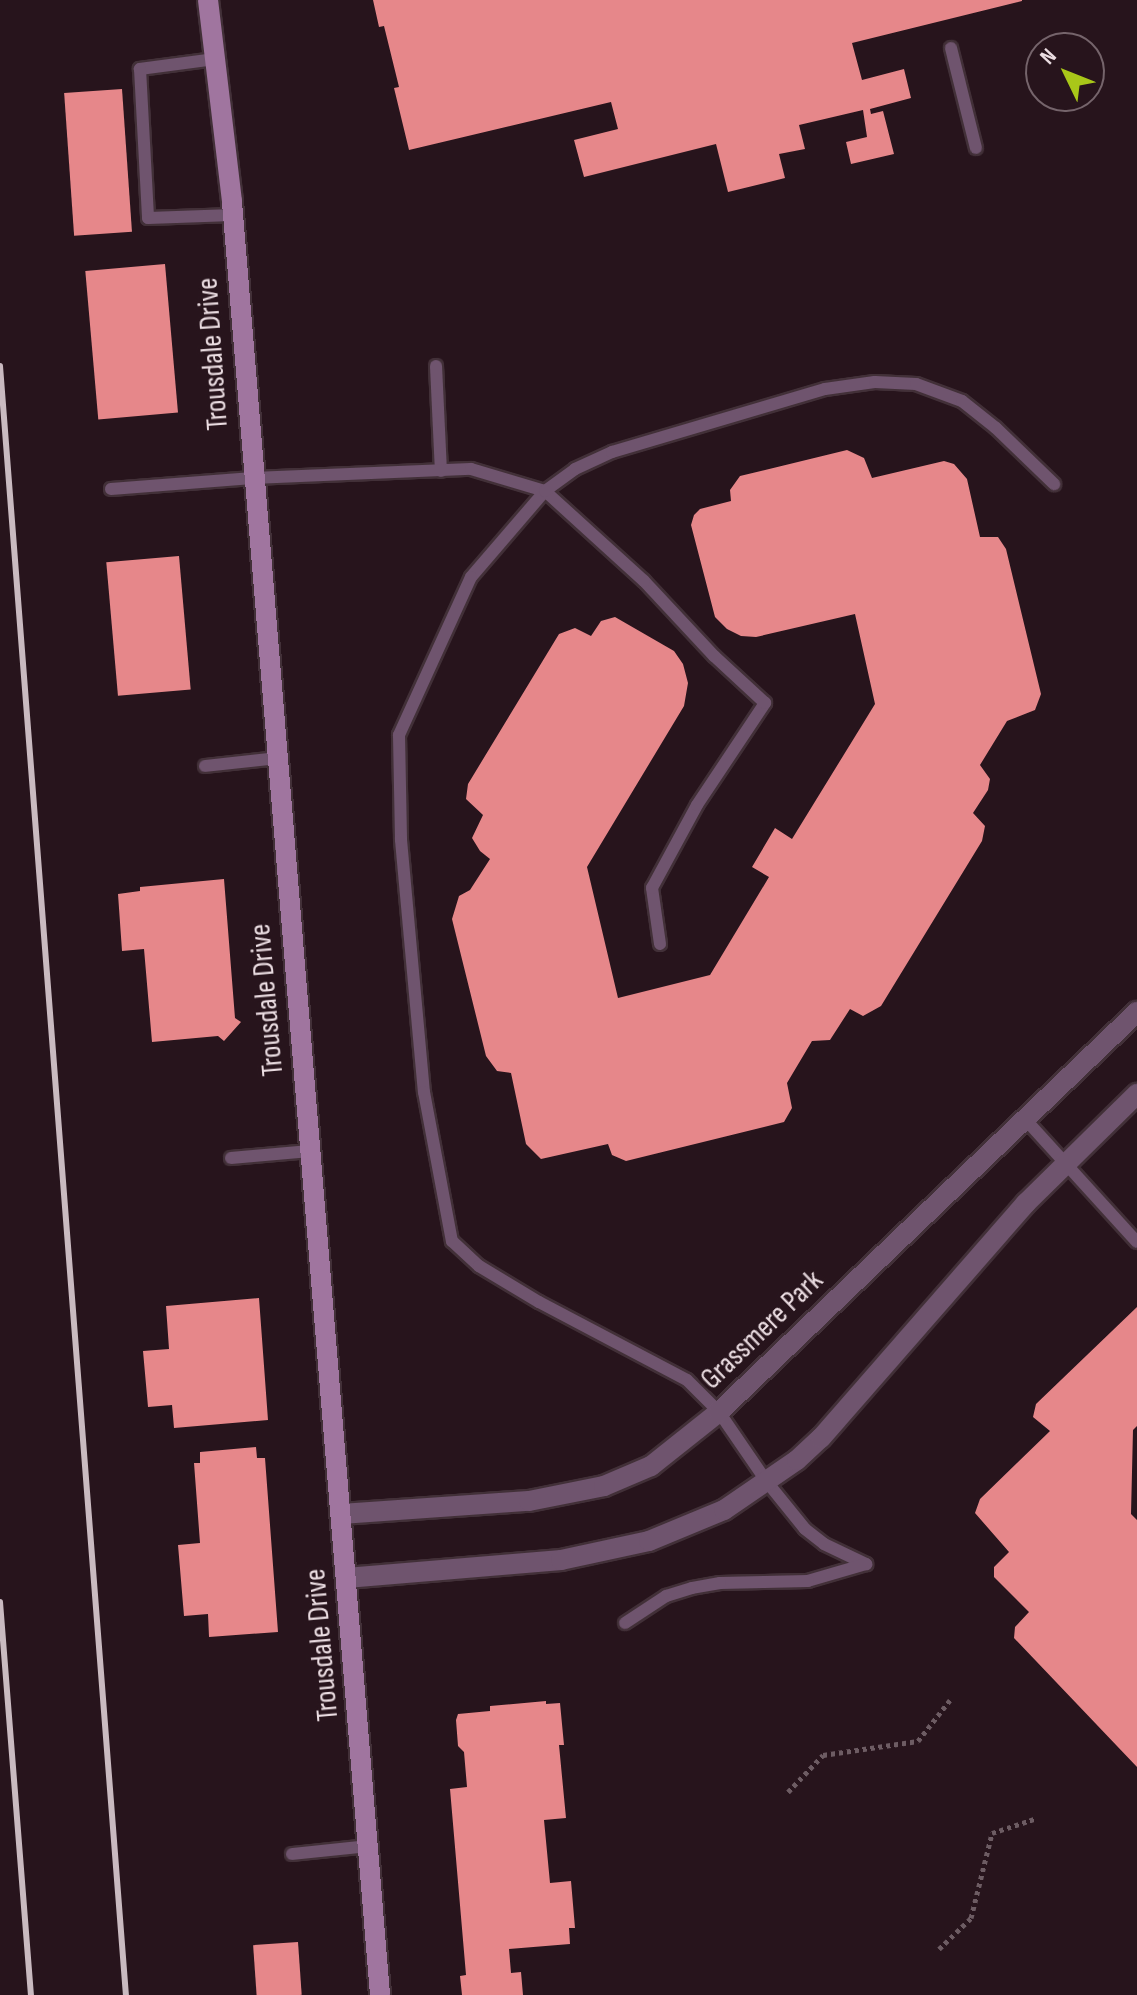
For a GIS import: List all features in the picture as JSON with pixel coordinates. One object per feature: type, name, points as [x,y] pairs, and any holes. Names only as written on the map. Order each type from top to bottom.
[{"type":"street","name":"Trousdale Drive","points":[[208,0],[233,215],[380,1995]]},
{"type":"street","name":"Grassmere Park","points":[[341,1514],[529,1501],[604,1486],[651,1466],[719,1412],[1137,1012]]},
{"type":"street","points":[[346,1578],[561,1560],[619,1549],[649,1541],[711,1516],[767,1482],[821,1438],[939,1301],[1066,1162],[1137,1094]]},
{"type":"lane","points":[[951,48],[976,148]]},
{"type":"lane","points":[[215,59],[140,69],[148,218],[233,215]]},
{"type":"lane","points":[[436,366],[441,471]]},
{"type":"lane","points":[[625,1623],[666,1596],[692,1588],[720,1583],[808,1581],[866,1564],[813,1536],[767,1482],[719,1412],[687,1380],[539,1302],[479,1266],[452,1241],[424,1092],[401,840],[399,735],[471,577],[545,491],[575,469],[612,452],[825,389],[875,382],[916,384],[962,401],[996,428],[1054,484]]},
{"type":"lane","points":[[111,489],[253,478],[441,471],[492,473],[545,491],[644,581],[714,656],[765,703],[697,805],[652,888],[660,944]]},
{"type":"lane","points":[[205,766],[277,758]]},
{"type":"lane","points":[[1025,1119],[1137,1242]]},
{"type":"lane","points":[[231,1158],[310,1151]]},
{"type":"lane","points":[[292,1854],[368,1846]]},
{"type":"path","points":[[788,1792],[823,1755],[918,1741],[950,1700]]},
{"type":"path","points":[[939,1949],[971,1918],[992,1833],[1037,1818]]},
{"type":"building","points":[[373,0],[1022,1],[852,43],[862,80],[904,69],[911,98],[870,109],[871,114],[883,111],[894,154],[851,164],[846,142],[867,137],[863,110],[799,125],[805,149],[779,154],[785,178],[728,192],[716,144],[584,177],[574,140],[618,129],[611,102],[409,150],[394,88],[399,87],[384,26],[379,27]]},
{"type":"building","points":[[122,89],[132,232],[74,236],[64,93]]},
{"type":"building","points":[[165,264],[178,412],[98,419],[85,271]]},
{"type":"building","points":[[847,450],[864,458],[872,478],[944,461],[954,464],[967,479],[980,537],[998,537],[1006,549],[1041,694],[1035,710],[1007,721],[980,765],[990,779],[988,790],[973,813],[985,826],[982,841],[881,1006],[863,1016],[850,1009],[830,1040],[812,1041],[787,1083],[792,1108],[784,1122],[626,1161],[612,1155],[608,1144],[541,1159],[526,1144],[511,1073],[497,1071],[486,1056],[452,919],[459,896],[470,890],[490,859],[472,838],[483,815],[466,799],[468,784],[559,634],[575,628],[591,636],[601,621],[615,617],[674,651],[683,664],[688,683],[684,706],[587,867],[618,998],[710,975],[769,877],[752,867],[775,828],[792,839],[875,704],[855,614],[756,637],[741,636],[727,629],[715,617],[691,525],[700,509],[731,501],[730,490],[740,476]]},
{"type":"building","points":[[179,556],[191,689],[118,696],[106,562]]},
{"type":"building","points":[[224,879],[235,1018],[241,1022],[224,1041],[218,1036],[152,1042],[144,949],[122,951],[118,894],[140,891],[140,887]]},
{"type":"building","points":[[259,1298],[268,1420],[174,1428],[172,1405],[148,1407],[143,1351],[169,1349],[166,1306]]},
{"type":"building","points":[[1137,1307],[1137,1426],[1133,1430],[1131,1514],[1137,1520],[1137,1767],[1014,1638],[1015,1627],[1029,1612],[994,1577],[994,1567],[1009,1552],[975,1513],[980,1499],[1050,1431],[1033,1417],[1036,1404]]},
{"type":"building","points":[[256,1447],[257,1458],[265,1458],[278,1632],[209,1637],[208,1614],[184,1616],[178,1545],[200,1543],[194,1463],[200,1463],[200,1452]]},
{"type":"building","points":[[546,1701],[546,1704],[560,1703],[564,1745],[559,1745],[566,1818],[544,1820],[550,1883],[571,1881],[575,1928],[569,1928],[570,1944],[509,1949],[511,1973],[521,1972],[523,1995],[462,1995],[460,1976],[466,1975],[450,1789],[467,1787],[464,1752],[458,1746],[456,1720],[458,1714],[490,1711],[490,1706]]},
{"type":"building","points":[[298,1942],[302,1995],[257,1995],[253,1945]]},
{"type":"railway","points":[[0,366],[126,1995]]},
{"type":"railway","points":[[0,1602],[31,1995]]}]
